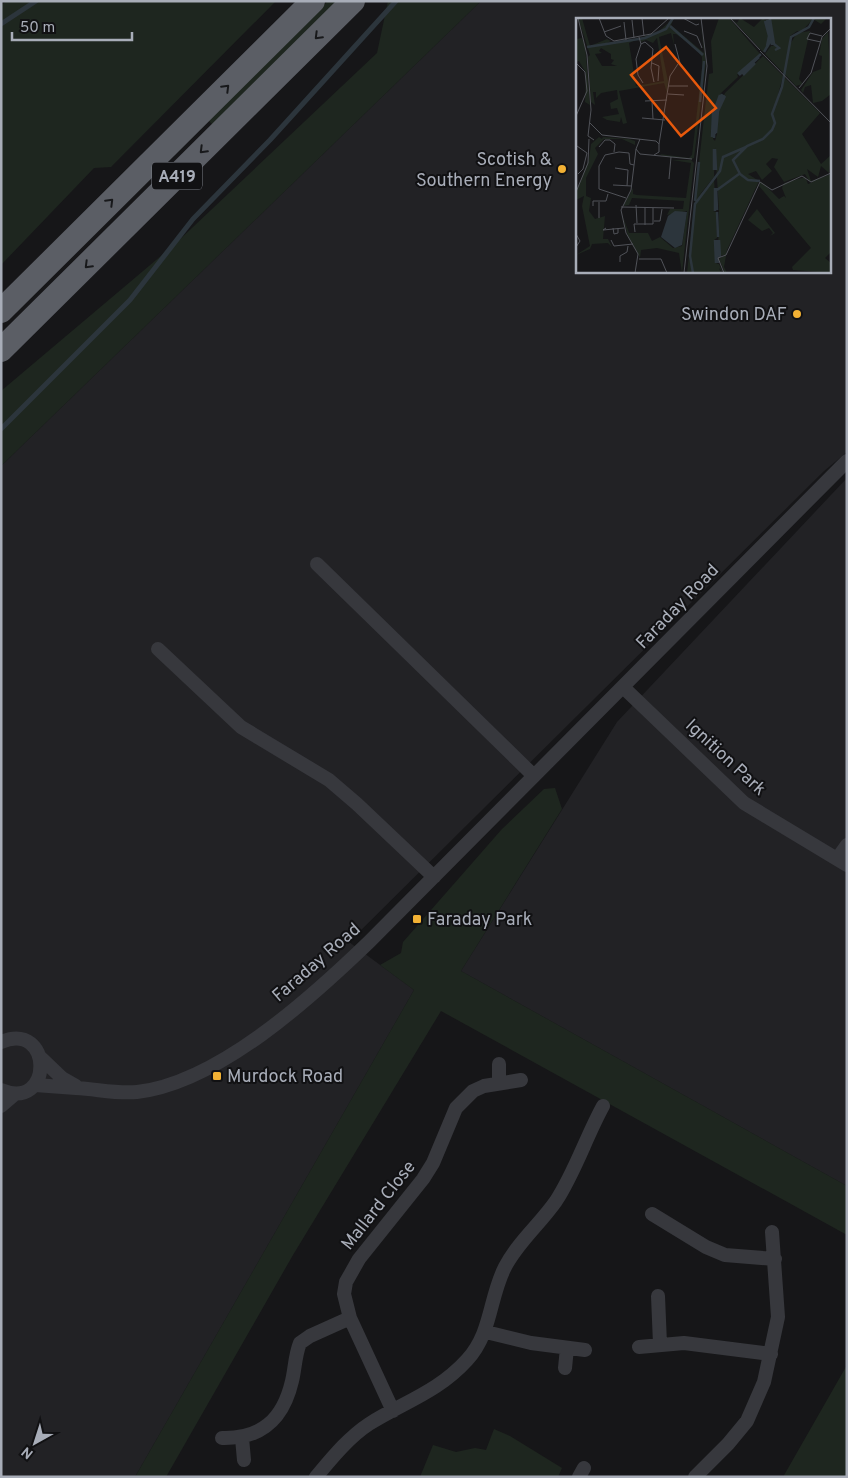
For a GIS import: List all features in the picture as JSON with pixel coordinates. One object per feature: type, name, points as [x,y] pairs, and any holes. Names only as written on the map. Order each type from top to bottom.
[{"type":"highway","name":"A419","points":[[1,311],[313,1]]},
{"type":"highway","name":"A419","points":[[1,350],[353,1]]},
{"type":"street","name":"Faraday Road","points":[[35,1084],[112,1092],[137,1092],[168,1086],[192,1078],[220,1063],[252,1041],[323,984],[434,877],[847,461]]},
{"type":"street","points":[[317,564],[534,776]]},
{"type":"street","points":[[158,649],[241,727],[329,780],[434,877]]},
{"type":"street","name":"Ignition Park","points":[[623,688],[744,803],[842,862],[847,845]]},
{"type":"street","name":"Faraday Road","points":[[1,1042],[12,1039],[21,1040],[36,1050],[40,1057],[62,1078],[78,1088]]},
{"type":"street","points":[[1,1106],[8,1092],[22,1093],[35,1084],[41,1072],[40,1057]]},
{"type":"street","points":[[499,1082],[500,1064]]},
{"type":"street","name":"Mallard Close","points":[[393,1411],[350,1318],[344,1294],[350,1272],[423,1179],[433,1163],[456,1108],[473,1091],[499,1082],[521,1080]]},
{"type":"street","points":[[316,1477],[358,1432],[426,1394],[452,1374],[477,1348],[486,1332],[504,1269],[512,1254],[556,1201],[603,1106]]},
{"type":"street","points":[[652,1214],[706,1247],[725,1255],[775,1259]]},
{"type":"street","points":[[695,1477],[728,1444],[746,1420],[764,1382],[778,1317],[772,1232]]},
{"type":"street","points":[[658,1296],[660,1344]]},
{"type":"street","points":[[222,1438],[242,1438],[259,1433],[267,1426],[284,1405],[293,1379],[300,1343],[310,1336],[350,1318]]},
{"type":"street","points":[[486,1332],[509,1339],[584,1350]]},
{"type":"street","points":[[639,1347],[660,1344],[703,1344],[771,1354]]},
{"type":"street","points":[[565,1368],[567,1348]]},
{"type":"street","points":[[242,1438],[244,1460]]},
{"type":"shaded area","points":[[7,1],[276,1],[111,167],[94,168],[1,265],[1,5]]},
{"type":"shaded area","points":[[328,1],[340,1],[214,126],[208,120]]},
{"type":"shaded area","points":[[388,1],[481,1],[1,466],[1,391],[175,244],[377,53]]},
{"type":"shaded area","points":[[481,1],[847,1],[847,452],[824,471],[349,942],[414,990],[135,1477],[1,1477],[1,466]]},
{"type":"shaded area","points":[[847,478],[847,1186],[461,971],[617,722]]},
{"type":"shaded area","points":[[555,788],[562,809],[461,971],[847,1186],[847,1235],[441,1011],[293,1255],[166,1477],[135,1477],[414,990],[380,965],[401,953],[403,942],[502,829],[544,789]]},
{"type":"shaded area","points":[[847,1365],[847,1477],[783,1477]]},
{"type":"shaded area","points":[[494,1429],[510,1436],[562,1468],[558,1477],[420,1477],[433,1445],[456,1452],[475,1448],[486,1450]]},
{"type":"waterway","points":[[1,24],[36,1]]},
{"type":"waterway","points":[[1,429],[130,300],[193,219],[270,140],[396,1]]},
{"type":"place","name":"Scotish & Southern Energy","points":[[562,169]]},
{"type":"place","name":"Swindon DAF","points":[[797,314]]},
{"type":"place","name":"Faraday Park","points":[[417,919]]},
{"type":"place","name":"Murdock Road","points":[[217,1076]]}]
